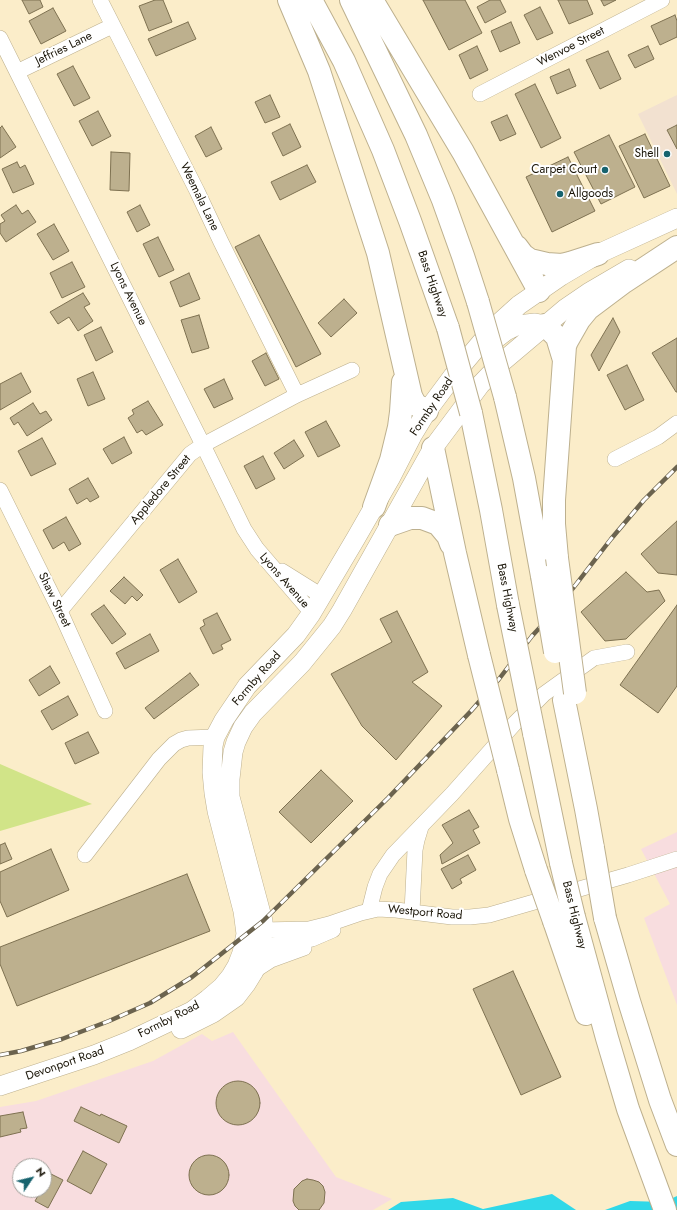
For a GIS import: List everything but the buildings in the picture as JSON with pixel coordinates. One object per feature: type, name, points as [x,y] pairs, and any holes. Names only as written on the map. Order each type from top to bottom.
[{"type":"highway","points":[[289,0],[319,71],[378,253],[399,351],[411,396],[415,404],[427,411]]},
{"type":"highway","name":"Bass Highway","points":[[311,0],[344,61],[383,150],[448,328],[471,413],[491,510],[508,605],[561,863],[564,919]]},
{"type":"highway","points":[[351,0],[419,142],[443,200],[478,302],[505,397],[524,478],[542,576],[569,696]]},
{"type":"highway","points":[[372,0],[463,152],[539,291]]},
{"type":"highway","points":[[512,240],[526,258],[540,263],[562,265],[598,254]]},
{"type":"highway","points":[[677,246],[588,309],[579,320],[567,341],[565,346],[554,500],[554,524],[569,696],[586,809],[606,918],[629,1002],[660,1100],[677,1145]]},
{"type":"highway","points":[[540,324],[557,337],[564,360]]},
{"type":"highway","points":[[374,507],[391,460],[399,427],[403,379],[399,351]]},
{"type":"highway","points":[[433,448],[479,656],[520,819],[536,870],[564,919],[624,1121],[665,1210]]},
{"type":"highway","points":[[390,525],[410,518],[430,520],[438,524],[448,536],[455,553]]},
{"type":"main road","name":"Formby Road","points":[[129,1041],[174,1032],[207,1016],[236,997],[254,971],[260,955],[254,939],[246,926],[223,837],[214,794],[212,758],[216,737],[224,720],[240,695],[296,636],[312,613],[374,507],[427,411],[470,356],[498,324],[519,305],[567,272],[598,254],[677,218]]},
{"type":"main road","name":"Formby Road","points":[[129,1041],[192,1011],[208,998],[231,976],[254,939],[258,901],[230,797],[230,768],[236,742],[243,727],[253,713],[302,663],[327,632],[342,610],[433,448],[480,385],[502,362],[526,342],[540,324],[602,284],[632,267],[677,246]]},
{"type":"main road","points":[[470,356],[511,328],[522,324],[540,324],[539,291]]},
{"type":"main road","points":[[433,448],[427,411],[453,407],[464,400],[480,385]]},
{"type":"main road","points":[[322,596],[342,610]]},
{"type":"main road","points":[[312,613],[327,632]]},
{"type":"main road","points":[[216,737],[236,742]]},
{"type":"main road","name":"Devonport Road","points":[[0,1086],[94,1055],[129,1041]]},
{"type":"street","name":"Weemala Lane","points":[[100,0],[197,191],[297,396]]},
{"type":"street","name":"Wenvoe Street","points":[[480,94],[662,0]]},
{"type":"street","name":"Jeffries Lane","points":[[17,72],[112,26]]},
{"type":"street","name":"Lyons Avenue","points":[[0,38],[244,529],[257,549],[312,613]]},
{"type":"street","name":"Appledore Street","points":[[60,611],[190,454],[203,445],[297,396],[352,370]]},
{"type":"street","points":[[615,459],[658,437],[677,423]]},
{"type":"street","name":"Shaw Street","points":[[0,490],[60,611],[105,711]]},
{"type":"street","name":"Lyons Avenue","points":[[257,549],[276,568],[322,596]]},
{"type":"street","points":[[365,912],[386,864],[423,823],[452,794],[515,723],[544,694],[594,658],[627,652]]},
{"type":"street","points":[[85,855],[166,751],[181,740],[197,736],[216,737]]},
{"type":"street","points":[[412,912],[415,850],[419,832],[423,823]]},
{"type":"street","name":"Westport Road","points":[[254,939],[309,929],[365,912],[388,909],[452,917],[489,915],[628,875],[677,859]]},
{"type":"street","name":"Westport Road","points":[[254,939],[289,944],[305,941],[320,936],[365,912]]},
{"type":"street","name":"Westport Road","points":[[254,971],[271,960],[309,946],[330,931]]},
{"type":"shaded area","name":"Shell","points":[[677,95],[677,194],[638,114]]},
{"type":"shaded area","points":[[677,832],[677,1005],[644,918],[670,904],[641,849]]},
{"type":"shaded area","points":[[233,1032],[336,1177],[392,1199],[373,1210],[0,1210],[0,1107],[36,1101],[153,1061],[202,1034],[212,1041]]},
{"type":"green space","points":[[0,764],[92,804],[0,831]]},
{"type":"water","points":[[552,1194],[576,1210],[388,1210],[401,1202],[453,1198],[483,1209]]},
{"type":"water","points":[[677,1196],[677,1210],[605,1210],[630,1201],[664,1202]]},
{"type":"railway","points":[[0,1055],[21,1051],[62,1039],[150,1003],[192,977],[263,921],[388,798],[471,711],[499,679],[532,636],[557,609],[611,539],[644,500],[677,467]]},
{"type":"place","name":"Shell","points":[[667,154]]},
{"type":"place","name":"Carpet Court","points":[[605,170]]},
{"type":"place","name":"Allgoods","points":[[560,194]]}]
